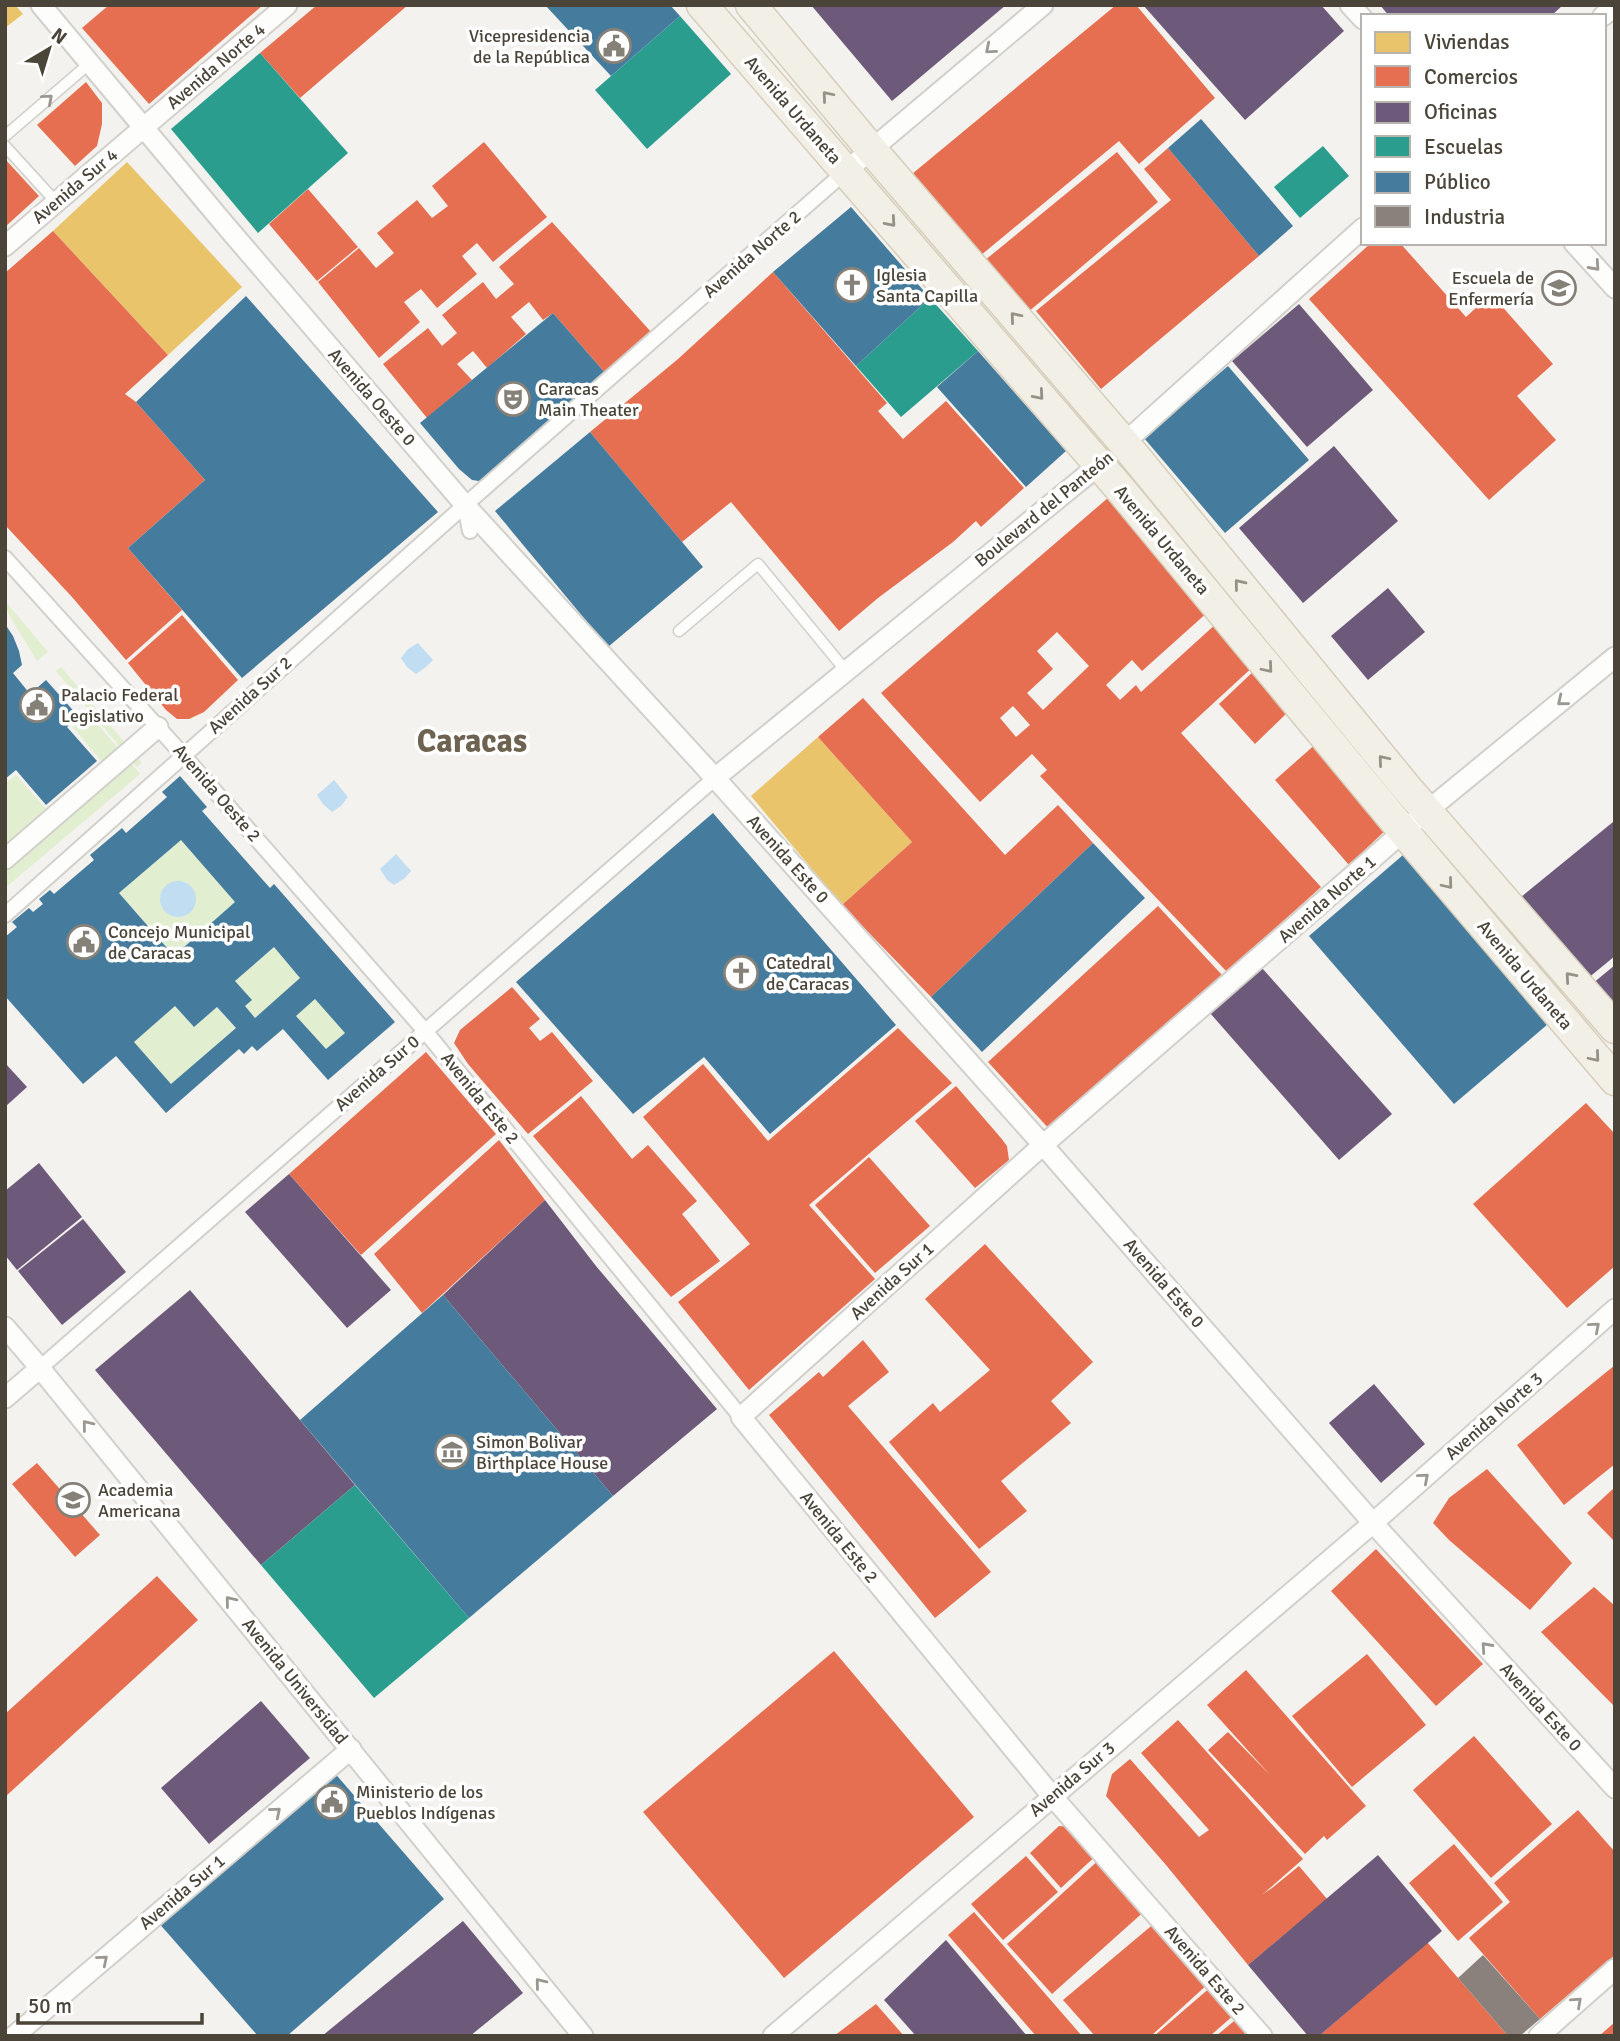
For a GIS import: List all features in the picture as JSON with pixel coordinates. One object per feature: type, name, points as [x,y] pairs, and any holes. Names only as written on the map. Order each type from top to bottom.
[{"type":"main road","name":"Avenida Urdaneta","points":[[702,5],[1099,465],[1404,832],[1615,1080]]},
{"type":"main road","name":"Avenida Urdaneta","points":[[751,5],[1124,443],[1342,711],[1615,1028]]},
{"type":"street","name":"Avenida Oeste 0","points":[[41,5],[465,505],[715,778]]},
{"type":"street","name":"Avenida Norte 4","points":[[144,127],[287,5]]},
{"type":"street","name":"Avenida Norte 2","points":[[465,505],[871,149],[1043,5]]},
{"type":"street","name":"Avenida Sur 4","points":[[5,246],[144,127]]},
{"type":"street","name":"Boulevard del Panteón","points":[[715,778],[1099,465],[1361,230]]},
{"type":"street","points":[[1576,245],[1615,288]]},
{"type":"street","points":[[465,505],[470,531]]},
{"type":"street","name":"Avenida Sur 2","points":[[5,915],[465,505]]},
{"type":"street","name":"Avenida Oeste 2","points":[[5,558],[183,755],[425,1031]]},
{"type":"street","name":"Avenida Norte 1","points":[[1043,1145],[1427,811],[1615,657]]},
{"type":"street","points":[[5,859],[158,727]]},
{"type":"street","name":"Avenida Sur 0","points":[[40,1368],[715,778]]},
{"type":"street","name":"Avenida Este 0","points":[[715,778],[1043,1145],[1373,1523],[1615,1788]]},
{"type":"street","name":"Avenida Este 2","points":[[425,1031],[1052,1796],[1262,2036]]},
{"type":"street","name":"Avenida Sur 1","points":[[741,1417],[1043,1145]]},
{"type":"street","name":"Avenida Norte 3","points":[[1373,1523],[1615,1310]]},
{"type":"street","name":"Avenida Universidad","points":[[5,1327],[583,2036]]},
{"type":"street","points":[[5,1398],[40,1368]]},
{"type":"street","name":"Avenida Sur 3","points":[[773,2036],[1373,1523]]},
{"type":"street","name":"Avenida Sur 1","points":[[14,2036],[351,1749]]},
{"type":"street","points":[[1539,2036],[1615,1969]]},
{"type":"lane","points":[[5,136],[90,63]]},
{"type":"lane","points":[[5,146],[56,202]]},
{"type":"lane","points":[[679,631],[758,564],[846,671]]},
{"type":"green space","points":[[5,601],[48,652],[37,661],[13,622]]},
{"type":"green space","points":[[61,667],[142,763],[137,767],[56,671]]},
{"type":"green space","points":[[88,713],[140,774],[5,888],[5,784],[16,775],[47,810],[102,762],[73,727]]},
{"type":"green space","points":[[181,840],[235,902],[174,956],[119,893]]},
{"type":"green space","points":[[274,947],[300,978],[255,1018],[245,1006],[251,1000],[235,981]]},
{"type":"green space","points":[[315,999],[345,1033],[326,1049],[296,1016]]},
{"type":"green space","points":[[175,1006],[194,1027],[217,1007],[236,1028],[171,1084],[134,1042]]},
{"type":"water","points":[[418,643],[433,660],[416,674],[401,658],[408,649]]},
{"type":"water","points":[[334,780],[348,797],[332,812],[317,795]]},
{"type":"water","points":[[396,854],[411,871],[394,885],[380,869]]},
{"type":"water","points":[[178,881],[191,886],[196,899],[191,912],[178,917],[165,912],[160,899],[165,886]]},
{"type":"building: Viviendas","points":[[5,5],[15,5],[23,14],[5,28]]},
{"type":"building: Viviendas","points":[[127,162],[242,287],[168,355],[53,231]]},
{"type":"building: Viviendas","points":[[818,737],[912,842],[842,905],[751,796]]},
{"type":"building: Comercios","points":[[109,5],[263,5],[149,104],[82,28]]},
{"type":"building: Comercios","points":[[317,5],[408,5],[300,98],[260,53]]},
{"type":"building: Comercios","points":[[1116,5],[1136,5],[1215,98],[1139,164],[1119,141],[980,256],[912,174]]},
{"type":"building: Comercios","points":[[86,82],[102,103],[102,124],[97,146],[75,166],[37,125]]},
{"type":"building: Comercios","points":[[484,142],[547,217],[493,262],[477,243],[462,256],[477,274],[437,308],[421,289],[404,302],[420,322],[379,358],[318,282],[359,248],[376,268],[394,253],[377,233],[417,200],[432,218],[448,206],[432,186]]},
{"type":"building: Comercios","points":[[1168,148],[1259,256],[1101,389],[1036,311],[1171,200],[1144,169]]},
{"type":"building: Comercios","points":[[1117,152],[1158,202],[1027,313],[984,261]]},
{"type":"building: Comercios","points":[[5,159],[39,196],[5,227]]},
{"type":"building: Comercios","points":[[308,189],[358,247],[317,281],[269,224]]},
{"type":"building: Comercios","points":[[552,222],[652,333],[606,374],[553,313],[543,320],[529,302],[511,317],[526,334],[487,368],[473,351],[457,364],[472,380],[427,418],[383,364],[428,328],[442,346],[457,333],[442,315],[483,282],[496,299],[514,284],[499,267]]},
{"type":"building: Comercios","points":[[53,231],[168,355],[125,394],[136,402],[205,480],[128,548],[182,610],[126,660],[5,525],[5,273]]},
{"type":"building: Comercios","points":[[1369,245],[1402,245],[1466,317],[1491,294],[1553,364],[1517,396],[1556,440],[1489,500],[1309,299]]},
{"type":"building: Comercios","points":[[773,272],[887,403],[878,411],[903,439],[946,401],[1024,488],[981,527],[976,521],[839,631],[731,502],[682,542],[590,432],[678,359]]},
{"type":"building: Comercios","points":[[1109,497],[1209,611],[1142,671],[1132,660],[1106,685],[1120,700],[1136,685],[1141,692],[1218,622],[1256,664],[1181,733],[1321,887],[1227,972],[1040,776],[1047,770],[1032,754],[980,802],[881,693]],"holes":[[[1057,632],[1089,666],[1043,710],[1027,693],[1053,669],[1037,651]],[[1013,706],[1030,725],[1016,737],[1000,718]]]},
{"type":"building: Comercios","points":[[182,615],[238,680],[204,712],[189,719],[177,719],[166,710],[128,663]]},
{"type":"building: Comercios","points":[[1257,668],[1292,708],[1255,744],[1219,704]]},
{"type":"building: Comercios","points":[[863,698],[1005,855],[1058,805],[1093,843],[931,997],[842,905],[912,842],[818,737]]},
{"type":"building: Comercios","points":[[1318,742],[1389,827],[1349,865],[1275,780]]},
{"type":"building: Comercios","points":[[1158,906],[1222,975],[1051,1131],[988,1062]]},
{"type":"building: Comercios","points":[[512,987],[540,1019],[529,1028],[540,1041],[552,1032],[593,1081],[528,1134],[468,1064],[454,1043],[460,1030]]},
{"type":"building: Comercios","points":[[898,1028],[952,1083],[809,1205],[875,1279],[749,1390],[678,1302],[750,1244],[643,1117],[703,1064],[768,1141]]},
{"type":"building: Comercios","points":[[426,1052],[496,1134],[361,1255],[289,1174]]},
{"type":"building: Comercios","points":[[956,1086],[1007,1146],[1009,1160],[975,1188],[915,1121]]},
{"type":"building: Comercios","points":[[581,1096],[632,1159],[648,1145],[697,1201],[682,1214],[720,1261],[671,1297],[533,1136]]},
{"type":"building: Comercios","points":[[1586,1103],[1615,1134],[1615,1266],[1567,1308],[1473,1204]]},
{"type":"building: Comercios","points":[[499,1140],[545,1200],[422,1313],[374,1254]]},
{"type":"building: Comercios","points":[[869,1157],[930,1226],[875,1273],[815,1205]]},
{"type":"building: Comercios","points":[[985,1244],[1093,1362],[1051,1401],[1071,1423],[1001,1481],[1027,1511],[979,1549],[889,1442],[933,1403],[940,1412],[990,1370],[925,1299]]},
{"type":"building: Comercios","points":[[863,1340],[889,1372],[848,1406],[991,1572],[935,1618],[769,1415],[819,1372],[823,1377]]},
{"type":"building: Comercios","points":[[1615,1365],[1615,1464],[1564,1505],[1517,1445]]},
{"type":"building: Comercios","points":[[37,1463],[100,1535],[75,1557],[12,1484]]},
{"type":"building: Comercios","points":[[1487,1469],[1572,1563],[1530,1610],[1433,1523],[1449,1498]]},
{"type":"building: Comercios","points":[[1615,1487],[1615,1542],[1587,1513]]},
{"type":"building: Comercios","points":[[1376,1549],[1483,1664],[1436,1706],[1331,1591]]},
{"type":"building: Comercios","points":[[157,1576],[198,1620],[5,1797],[5,1714]]},
{"type":"building: Comercios","points":[[1594,1587],[1615,1606],[1615,1707],[1541,1632]]},
{"type":"building: Comercios","points":[[834,1651],[974,1817],[784,1978],[643,1812]]},
{"type":"building: Comercios","points":[[1367,1654],[1426,1725],[1352,1787],[1292,1716]]},
{"type":"building: Comercios","points":[[1246,1670],[1366,1806],[1327,1840],[1324,1836],[1305,1854],[1208,1750],[1228,1732],[1270,1775],[1207,1705]]},
{"type":"building: Comercios","points":[[1178,1720],[1303,1859],[1263,1894],[1299,1866],[1327,1899],[1248,1965],[1106,1796],[1112,1774],[1130,1759],[1199,1837],[1209,1830],[1141,1753]]},
{"type":"building: Comercios","points":[[1474,1736],[1552,1824],[1491,1878],[1413,1790]]},
{"type":"building: Comercios","points":[[1578,1810],[1615,1852],[1615,1955],[1540,2019],[1469,1938],[1510,1902],[1494,1883]]},
{"type":"building: Comercios","points":[[1059,1826],[1072,1827],[1100,1852],[1061,1888],[1030,1853]]},
{"type":"building: Comercios","points":[[1454,1844],[1503,1902],[1458,1941],[1409,1883]]},
{"type":"building: Comercios","points":[[1026,1856],[1058,1892],[1003,1940],[971,1904]]},
{"type":"building: Comercios","points":[[1102,1857],[1148,1908],[1052,1994],[1007,1944]]},
{"type":"building: Comercios","points":[[974,1912],[1082,2036],[1036,2036],[948,1935]]},
{"type":"building: Comercios","points":[[1156,1922],[1210,1982],[1151,2036],[1095,2036],[1063,2000]]},
{"type":"building: Comercios","points":[[1427,1942],[1508,2036],[1319,2036],[1392,1973]]},
{"type":"building: Comercios","points":[[1212,1986],[1235,2014],[1210,2036],[1154,2036]]},
{"type":"building: Comercios","points":[[876,2004],[904,2036],[834,2036]]},
{"type":"building: Comercios","points":[[1239,2017],[1256,2036],[1216,2036]]},
{"type":"building: Comercios","points":[[1615,2022],[1615,2036],[1599,2036]]},
{"type":"building: Oficinas","points":[[811,5],[1006,5],[892,101]]},
{"type":"building: Oficinas","points":[[1143,5],[1321,5],[1344,31],[1245,120]]},
{"type":"building: Oficinas","points":[[1380,5],[1563,5],[1553,14],[1387,14]]},
{"type":"building: Oficinas","points":[[1299,304],[1373,390],[1307,447],[1232,361]]},
{"type":"building: Oficinas","points":[[1334,446],[1398,521],[1303,603],[1239,528]]},
{"type":"building: Oficinas","points":[[1388,588],[1425,632],[1368,680],[1331,636]]},
{"type":"building: Oficinas","points":[[1613,822],[1615,956],[1587,979],[1521,897]]},
{"type":"building: Oficinas","points":[[1615,965],[1615,1013],[1592,984]]},
{"type":"building: Oficinas","points":[[1262,968],[1392,1114],[1339,1160],[1210,1013]]},
{"type":"building: Oficinas","points":[[5,1063],[27,1087],[5,1107]]},
{"type":"building: Oficinas","points":[[39,1163],[82,1217],[17,1270],[5,1255],[5,1191]]},
{"type":"building: Oficinas","points":[[289,1174],[391,1290],[347,1328],[245,1212]]},
{"type":"building: Oficinas","points":[[545,1200],[596,1266],[717,1409],[613,1496],[443,1295]]},
{"type":"building: Oficinas","points":[[83,1219],[126,1272],[62,1325],[18,1271]]},
{"type":"building: Oficinas","points":[[190,1290],[355,1485],[261,1565],[95,1370]]},
{"type":"building: Oficinas","points":[[1374,1384],[1425,1444],[1381,1483],[1329,1423]]},
{"type":"building: Oficinas","points":[[261,1701],[310,1758],[209,1844],[161,1788]]},
{"type":"building: Oficinas","points":[[1378,1855],[1442,1931],[1319,2036],[1308,2036],[1248,1965]]},
{"type":"building: Oficinas","points":[[463,1921],[523,1993],[470,2036],[322,2036]]},
{"type":"building: Oficinas","points":[[946,1940],[1027,2036],[916,2036],[884,2000]]},
{"type":"building: Escuelas","points":[[680,16],[731,74],[647,149],[595,90]]},
{"type":"building: Escuelas","points":[[260,53],[348,153],[258,233],[171,129]]},
{"type":"building: Escuelas","points":[[1323,146],[1349,176],[1300,218],[1274,187]]},
{"type":"building: Escuelas","points":[[930,298],[978,351],[901,417],[856,366]]},
{"type":"building: Escuelas","points":[[355,1485],[469,1618],[374,1698],[261,1565]]},
{"type":"building: Público","name":"Vicepresidencia de la República","points":[[545,5],[670,5],[680,16],[611,76]]},
{"type":"building: Público","points":[[1201,119],[1293,226],[1259,256],[1168,148]]},
{"type":"building: Público","name":"Iglesia Santa Capilla","points":[[851,207],[930,298],[856,366],[773,272]]},
{"type":"building: Público","points":[[246,296],[438,512],[242,678],[128,548],[205,480],[136,402]]},
{"type":"building: Público","name":"Caracas Main Theater","points":[[553,313],[606,374],[484,479],[472,480],[459,469],[420,423]]},
{"type":"building: Público","points":[[978,351],[1066,451],[1026,487],[937,387]]},
{"type":"building: Público","points":[[1228,366],[1309,460],[1225,533],[1144,438]]},
{"type":"building: Público","points":[[590,432],[703,567],[608,647],[495,511]]},
{"type":"building: Público","name":"Palacio Federal Legislativo","points":[[5,624],[13,636],[22,665],[13,673],[30,694],[46,680],[79,717],[67,727],[97,761],[46,805],[16,770],[5,779]]},
{"type":"building: Público","name":"Concejo Municipal de Caracas","points":[[180,776],[207,807],[202,811],[270,888],[274,884],[395,1022],[328,1080],[283,1029],[257,1051],[252,1046],[244,1054],[239,1049],[166,1113],[116,1056],[83,1084],[5,996],[5,937],[17,927],[12,922],[29,908],[33,912],[43,904],[39,899],[50,890],[54,894],[94,860],[90,855],[122,828],[126,833],[167,797],[162,792]],"holes":[[[181,840],[235,902],[174,956],[119,893]],[[274,947],[300,978],[255,1018],[245,1006],[252,1000],[235,981]],[[315,999],[345,1033],[326,1049],[296,1016]],[[175,1006],[194,1027],[217,1007],[236,1028],[171,1084],[134,1042]]]},
{"type":"building: Público","name":"Catedral de Caracas","points":[[713,813],[896,1025],[770,1134],[704,1057],[633,1114],[516,982]]},
{"type":"building: Público","points":[[1093,843],[1145,898],[982,1052],[931,997]]},
{"type":"building: Público","points":[[1403,855],[1548,1024],[1454,1104],[1309,936]]},
{"type":"building: Público","name":"Simon Bolivar Birthplace House","points":[[443,1295],[613,1496],[469,1618],[300,1420]]},
{"type":"building: Público","points":[[332,1770],[444,1899],[287,2036],[258,2036],[157,1921]]},
{"type":"building: Industria","points":[[1483,1955],[1540,2019],[1520,2036],[1508,2036],[1458,1978]]},
{"type":"place","name":"Vicepresidencia de la República","points":[[614,46]]},
{"type":"place","name":"Iglesia Santa Capilla","points":[[852,285]]},
{"type":"place","name":"Escuela de Enfermería","points":[[1559,288]]},
{"type":"place","name":"Caracas Main Theater","points":[[513,399]]},
{"type":"place","name":"Palacio Federal Legislativo","points":[[37,705]]},
{"type":"place","name":"Concejo Municipal de Caracas","points":[[84,942]]},
{"type":"place","name":"Catedral de Caracas","points":[[741,973]]},
{"type":"place","name":"Simon Bolivar Birthplace House","points":[[452,1452]]},
{"type":"place","name":"Academia Americana","points":[[73,1500]]},
{"type":"place","name":"Ministerio de los Pueblos Indígenas","points":[[332,1802]]},
{"type":"district","name":"Caracas","points":[[472,741]]}]
